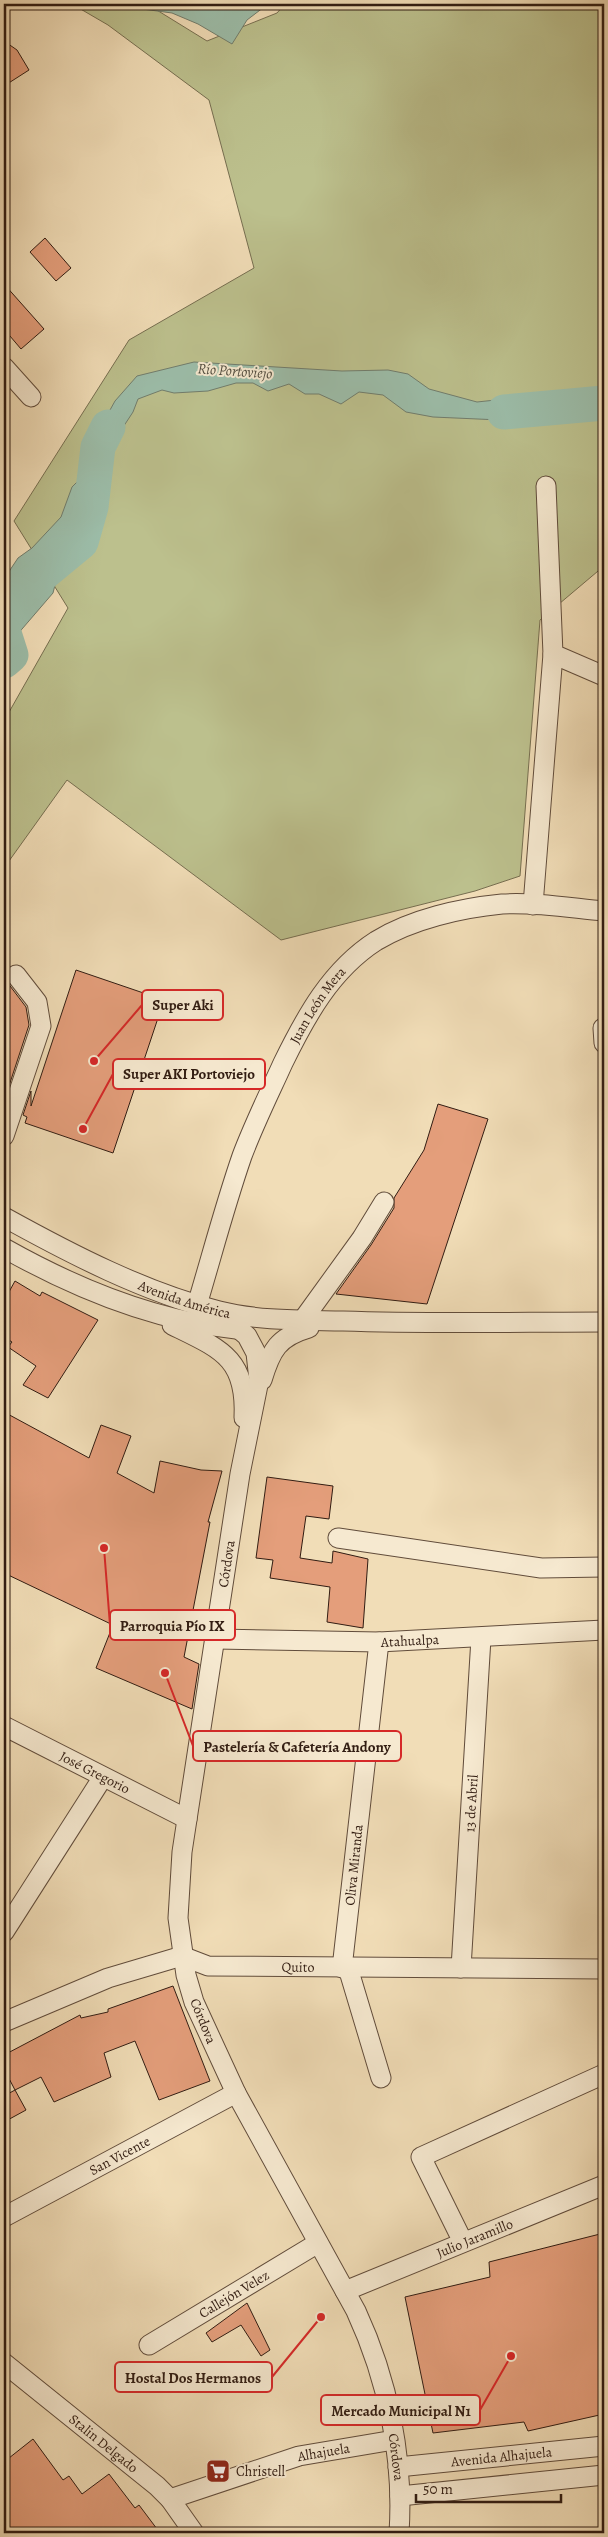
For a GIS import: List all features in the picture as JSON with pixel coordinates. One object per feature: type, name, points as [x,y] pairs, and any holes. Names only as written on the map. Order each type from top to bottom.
[{"type":"street","points":[[4,368],[31,397]]},
{"type":"street","points":[[534,905],[553,654],[546,486]]},
{"type":"street","points":[[553,654],[604,676]]},
{"type":"street","name":"Juan León Mera","points":[[197,1305],[242,1158],[255,1123],[306,1017],[326,987],[362,951],[404,927],[503,904],[604,911]]},
{"type":"street","points":[[4,1136],[41,1026],[41,1013],[37,1002],[16,975]]},
{"type":"street","points":[[253,1415],[272,1352],[286,1337],[305,1324],[384,1202]]},
{"type":"street","name":"Avenida América","points":[[4,1217],[102,1267],[197,1305],[236,1314],[305,1324]]},
{"type":"street","name":"Avenida América","points":[[4,1248],[56,1274],[125,1303],[180,1320],[240,1330],[305,1324],[380,1322],[604,1322]]},
{"type":"street","name":"Córdova","points":[[125,1303],[219,1351],[238,1370],[242,1380],[244,1409],[240,1474]]},
{"type":"street","name":"Córdova","points":[[197,1305],[240,1330],[252,1344],[258,1362],[259,1380],[240,1474],[187,1819],[178,1899],[179,1936],[182,1956],[186,1975],[204,2027],[236,2093],[345,2291],[373,2352],[388,2407],[398,2466],[400,2496],[399,2533]]},
{"type":"street","points":[[338,1538],[541,1568],[604,1567]]},
{"type":"street","name":"Atahualpa","points":[[216,1639],[379,1642],[604,1630]]},
{"type":"street","name":"13 de Abril","points":[[461,1968],[481,1638]]},
{"type":"street","name":"Oliva Miranda","points":[[379,1642],[345,1968],[380,2078]]},
{"type":"street","name":"José Gregorio","points":[[4,1726],[187,1819]]},
{"type":"street","points":[[4,1932],[103,1777]]},
{"type":"street","points":[[179,1936],[197,1959],[208,1966]]},
{"type":"street","points":[[4,2022],[108,1978],[182,1956]]},
{"type":"street","name":"Quito","points":[[182,1956],[208,1966],[604,1969]]},
{"type":"street","points":[[186,1975],[208,1966]]},
{"type":"street","points":[[463,2242],[420,2157],[604,2074]]},
{"type":"street","name":"San Vicente","points":[[4,2217],[236,2093]]},
{"type":"street","name":"Julio Jaramillo","points":[[345,2291],[604,2185]]},
{"type":"street","name":"Callejón Velez","points":[[149,2345],[318,2243]]},
{"type":"street","name":"Stalin Delgado","points":[[4,2363],[170,2499],[194,2533]]},
{"type":"street","name":"Alhajuela","points":[[170,2499],[299,2456],[394,2440]]},
{"type":"street","name":"Avenida Alhajuela","points":[[398,2466],[604,2446]]},
{"type":"street","points":[[400,2496],[604,2475]]},
{"type":"shaded area","points":[[72,4],[147,4],[207,41],[277,13],[285,4],[604,4],[604,566],[540,620],[520,876],[475,891],[281,940],[67,780],[4,868],[4,721],[68,608],[14,521],[129,340],[254,268],[209,100],[108,25]]},
{"type":"water","points":[[131,4],[268,4],[247,20],[232,44],[198,24],[172,13],[135,8]]},
{"type":"water","points":[[194,362],[342,371],[388,370],[408,374],[429,389],[477,402],[542,395],[575,396],[522,421],[433,417],[406,412],[383,395],[359,392],[341,404],[319,394],[305,394],[289,384],[268,391],[253,383],[236,383],[208,391],[174,393],[162,390],[138,399],[133,412],[112,444],[106,461],[89,481],[88,493],[103,513],[75,523],[60,551],[53,593],[16,636],[4,654],[4,579],[18,558],[32,548],[61,517],[72,487],[81,478],[85,455],[115,401],[137,376]]},
{"type":"building","points":[[4,41],[17,50],[29,70],[4,86]]},
{"type":"building","points":[[45,238],[71,268],[56,281],[30,252]]},
{"type":"building","points":[[4,284],[44,329],[21,349],[4,329]]},
{"type":"building","points":[[4,969],[7,982],[26,1007],[29,1025],[4,1101]]},
{"type":"building","points":[[76,970],[164,1000],[113,1153],[25,1123],[27,1117],[23,1115],[31,1091],[31,1106]]},
{"type":"building","points":[[438,1104],[488,1119],[427,1304],[336,1294],[371,1245],[394,1208],[394,1198],[424,1150]]},
{"type":"building","points":[[15,1281],[40,1296],[42,1292],[98,1320],[48,1398],[23,1385],[36,1366],[8,1347],[12,1342],[4,1337],[4,1301]]},
{"type":"building","points":[[4,1412],[89,1458],[101,1425],[131,1436],[117,1473],[154,1493],[160,1461],[201,1470],[222,1471],[208,1522],[210,1522],[184,1657],[199,1664],[192,1709],[96,1668],[113,1625],[4,1573]]},
{"type":"building","points":[[267,1477],[333,1486],[329,1519],[306,1516],[300,1558],[332,1563],[333,1551],[368,1559],[363,1628],[327,1622],[330,1587],[270,1578],[273,1560],[256,1558]]},
{"type":"building","points":[[173,1986],[210,2081],[159,2100],[135,2041],[104,2053],[111,2077],[54,2102],[41,2077],[15,2090],[4,2069],[4,2055],[80,2015],[81,2018],[108,2012],[108,2009]]},
{"type":"building","points":[[15,2090],[26,2110],[4,2122],[4,2096]]},
{"type":"building","points":[[604,2233],[604,2414],[528,2431],[524,2422],[433,2433],[405,2297],[490,2277],[489,2262]]},
{"type":"building","points":[[247,2303],[270,2350],[261,2356],[241,2325],[212,2342],[206,2333]]},
{"type":"building","points":[[33,2439],[63,2480],[69,2476],[82,2494],[109,2474],[135,2508],[139,2505],[160,2533],[13,2533],[4,2522],[4,2462]]},
{"type":"waterway","name":"Río Portoviejo","points":[[504,412],[604,403]]},
{"type":"waterway","name":"Río Portoviejo","points":[[4,617],[12,599],[81,542],[91,507],[98,447],[108,427]]},
{"type":"waterway","name":"Río Portoviejo","points":[[4,633],[11,655],[4,661]]},
{"type":"place","name":"Super Aki","points":[[94,1061]]},
{"type":"place","name":"Super AKI Portoviejo","points":[[83,1129]]},
{"type":"place","name":"Parroquia Pío IX","points":[[104,1548]]},
{"type":"place","name":"Pastelería & Cafetería Andony","points":[[165,1673]]},
{"type":"place","name":"Hostal Dos Hermanos","points":[[321,2317]]},
{"type":"place","name":"Mercado Municipal N1","points":[[511,2356]]},
{"type":"place","name":"Christell","points":[[218,2471]]}]
